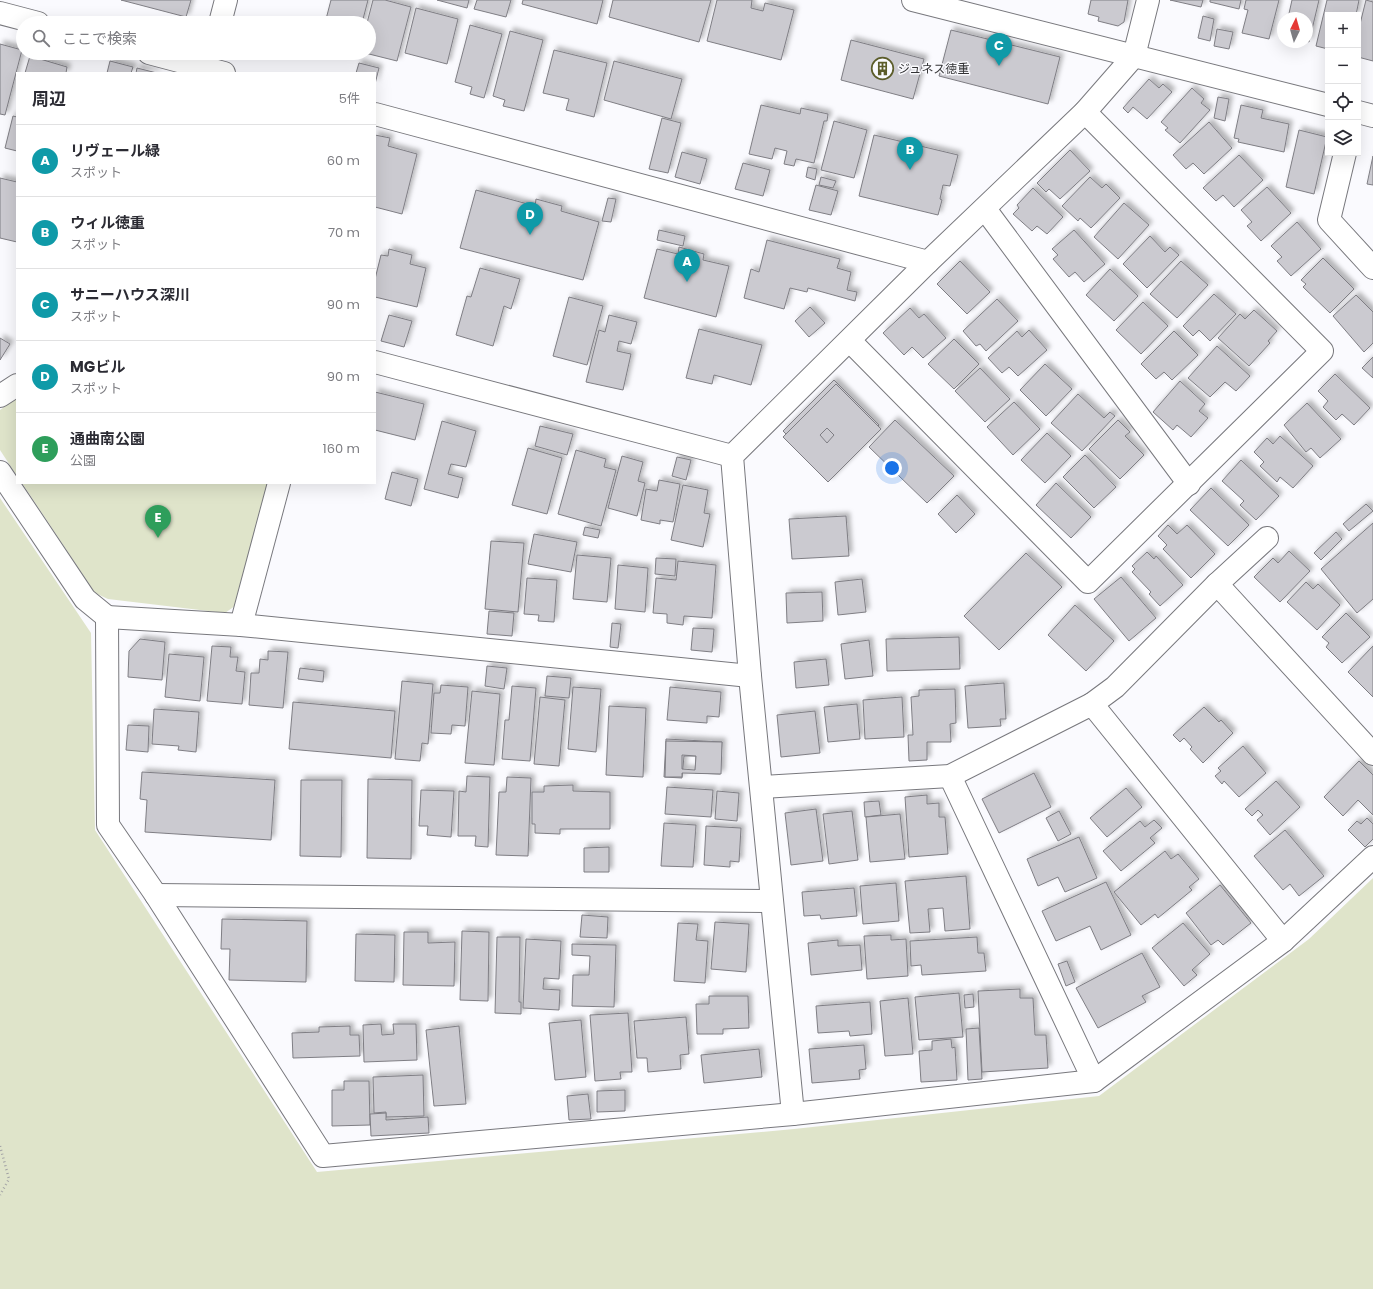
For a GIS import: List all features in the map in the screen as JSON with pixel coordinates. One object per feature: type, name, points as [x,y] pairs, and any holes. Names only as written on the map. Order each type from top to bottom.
[{"type":"street","points":[[222,16],[226,0]]},
{"type":"street","points":[[913,0],[1325,104]]},
{"type":"street","points":[[732,456],[850,341],[928,262],[1085,112],[1134,56],[1148,0]]},
{"type":"street","points":[[0,13],[16,17]]},
{"type":"street","points":[[181,60],[213,67]]},
{"type":"street","points":[[850,341],[1088,582],[1189,484],[1322,350],[1085,112]]},
{"type":"street","points":[[1361,113],[1373,116]]},
{"type":"street","points":[[376,114],[928,262]]},
{"type":"street","points":[[1344,156],[1329,220],[1373,268]]},
{"type":"street","points":[[985,209],[1189,484]]},
{"type":"street","points":[[376,362],[732,456]]},
{"type":"street","points":[[0,396],[16,386]]},
{"type":"street","points":[[732,456],[750,676],[793,1114]]},
{"type":"street","points":[[0,472],[84,599],[107,617],[241,625],[750,676]]},
{"type":"street","points":[[241,625],[279,484]]},
{"type":"street","points":[[762,787],[950,776],[1092,704],[1115,688],[1217,584],[1267,538]]},
{"type":"street","points":[[1217,584],[1373,754]]},
{"type":"street","points":[[107,617],[108,825],[156,895],[323,1156],[793,1114],[1094,1081],[1282,941],[1373,857]]},
{"type":"street","points":[[1092,704],[1282,941]]},
{"type":"street","points":[[950,776],[1094,1081]]},
{"type":"street","points":[[156,895],[772,901]]},
{"type":"path","points":[[0,1146],[9,1180],[0,1195]]},
{"type":"green space","points":[[16,399],[16,474],[0,450],[0,410]]},
{"type":"green space","points":[[23,484],[273,484],[242,601],[225,613],[108,599],[95,593]]},
{"type":"green space","points":[[0,498],[91,633],[95,830],[317,1172],[794,1129],[1099,1096],[1309,939],[1373,878],[1373,1289],[0,1289]]},
{"type":"building","points":[[121,0],[191,0],[186,16]]},
{"type":"building","points":[[331,0],[368,0],[364,16],[327,16]]},
{"type":"building","points":[[373,0],[385,0],[411,7],[397,61],[376,56],[376,16],[369,16]]},
{"type":"building","points":[[437,0],[469,0],[467,8]]},
{"type":"building","points":[[477,0],[511,0],[506,17],[474,9]]},
{"type":"building","points":[[523,0],[603,0],[597,24],[522,4]]},
{"type":"building","points":[[613,0],[711,0],[699,42],[609,17]]},
{"type":"building","points":[[717,0],[752,0],[751,8],[763,11],[765,3],[794,10],[781,60],[707,41]]},
{"type":"building","points":[[1091,0],[1128,0],[1124,22],[1118,26],[1098,21],[1099,17],[1088,14]]},
{"type":"building","points":[[1170,0],[1203,0],[1201,7]]},
{"type":"building","points":[[1210,0],[1241,0],[1239,9],[1210,2]]},
{"type":"building","points":[[1246,0],[1279,0],[1269,39],[1242,33],[1248,10],[1244,9]]},
{"type":"building","points":[[1292,0],[1319,0],[1313,25],[1313,12],[1289,12]]},
{"type":"building","points":[[1327,0],[1359,0],[1357,12],[1325,12],[1325,48],[1316,46]]},
{"type":"building","points":[[1366,0],[1373,2],[1373,61],[1361,58],[1361,20]]},
{"type":"building","points":[[416,8],[458,19],[447,64],[405,53]]},
{"type":"building","points":[[1203,16],[1214,19],[1210,41],[1198,38]]},
{"type":"building","points":[[470,25],[502,34],[484,98],[470,94],[472,87],[455,82]]},
{"type":"building","points":[[1217,29],[1233,32],[1229,49],[1214,46]]},
{"type":"building","points":[[951,30],[1060,57],[1048,104],[939,76]]},
{"type":"building","points":[[510,31],[543,40],[524,111],[503,106],[505,100],[493,96]]},
{"type":"building","name":"ジュネス徳重","points":[[851,40],[924,59],[913,99],[841,80]]},
{"type":"building","points":[[0,44],[16,48],[16,60],[19,60],[5,115],[0,114]]},
{"type":"building","points":[[554,50],[607,63],[594,117],[566,110],[569,99],[543,93]]},
{"type":"building","points":[[29,60],[43,60],[67,67],[66,72],[25,72]]},
{"type":"building","points":[[110,61],[133,67],[131,72],[107,72]]},
{"type":"building","points":[[614,61],[682,79],[671,119],[604,100]]},
{"type":"building","points":[[359,63],[379,68],[376,80],[376,72],[356,72]]},
{"type":"building","points":[[137,68],[153,72],[136,72]]},
{"type":"building","points":[[1149,79],[1159,88],[1163,84],[1172,92],[1147,119],[1133,107],[1128,113],[1123,108]]},
{"type":"building","points":[[1192,88],[1204,99],[1201,103],[1210,110],[1180,143],[1165,130],[1168,128],[1161,122]]},
{"type":"building","points":[[1218,97],[1229,99],[1225,121],[1214,118]]},
{"type":"building","points":[[761,105],[800,114],[801,108],[828,114],[827,121],[824,121],[814,163],[796,159],[794,166],[784,164],[787,151],[775,148],[772,159],[749,154]]},
{"type":"building","points":[[1241,105],[1263,110],[1261,118],[1289,124],[1284,152],[1238,142],[1239,139],[1234,138]]},
{"type":"building","points":[[13,116],[16,117],[16,151],[5,148]]},
{"type":"building","points":[[662,118],[681,123],[668,173],[649,169]]},
{"type":"building","points":[[834,121],[867,130],[854,178],[821,170]]},
{"type":"building","points":[[1209,122],[1232,148],[1204,174],[1193,163],[1186,169],[1173,155]]},
{"type":"building","points":[[1299,130],[1325,136],[1325,146],[1314,194],[1286,187]]},
{"type":"building","points":[[376,135],[390,138],[388,146],[417,154],[402,214],[376,207]]},
{"type":"building","points":[[874,135],[958,155],[950,186],[943,185],[940,199],[942,200],[938,215],[859,196]]},
{"type":"building","points":[[1070,150],[1090,171],[1060,199],[1049,189],[1046,192],[1037,183]]},
{"type":"building","points":[[682,152],[707,159],[700,184],[675,177]]},
{"type":"building","points":[[1239,155],[1263,180],[1234,207],[1223,195],[1216,201],[1203,188]]},
{"type":"building","points":[[1373,156],[1373,185],[1367,184]]},
{"type":"building","points":[[743,163],[770,170],[763,196],[735,189]]},
{"type":"building","points":[[808,167],[817,169],[815,180],[806,177]]},
{"type":"building","points":[[821,177],[836,181],[833,188],[819,185]]},
{"type":"building","points":[[1090,177],[1102,188],[1106,184],[1120,198],[1091,228],[1080,218],[1078,221],[1062,206]]},
{"type":"building","points":[[0,178],[16,182],[16,242],[0,238]]},
{"type":"building","points":[[816,185],[838,191],[831,215],[809,210]]},
{"type":"building","points":[[1267,187],[1291,213],[1261,241],[1247,226],[1252,222],[1241,210]]},
{"type":"building","points":[[1033,188],[1063,217],[1047,234],[1037,226],[1032,231],[1013,214],[1019,208],[1017,205]]},
{"type":"building","points":[[476,190],[535,206],[536,199],[562,206],[561,211],[599,222],[583,280],[460,248]]},
{"type":"building","points":[[608,198],[616,199],[611,222],[602,221]]},
{"type":"building","points":[[1124,203],[1149,225],[1118,259],[1094,237]]},
{"type":"building","points":[[1297,222],[1321,249],[1291,276],[1277,261],[1282,257],[1271,246]]},
{"type":"building","points":[[659,230],[685,236],[683,246],[657,240]]},
{"type":"building","points":[[1074,230],[1105,264],[1084,282],[1075,272],[1069,277],[1053,259],[1058,255],[1052,249]]},
{"type":"building","points":[[1150,236],[1165,252],[1170,247],[1179,255],[1147,288],[1123,264]]},
{"type":"building","points":[[767,240],[840,259],[837,268],[851,272],[847,290],[857,292],[855,301],[808,288],[807,292],[790,288],[784,309],[744,298],[751,269],[759,272]]},
{"type":"building","points":[[679,247],[704,254],[703,260],[729,266],[716,317],[644,298],[657,249],[678,254]]},
{"type":"building","points":[[389,249],[412,255],[410,264],[426,268],[417,307],[376,297],[376,275],[381,255],[388,256]]},
{"type":"building","points":[[1323,258],[1354,289],[1330,313],[1303,287],[1306,284],[1301,280]]},
{"type":"building","points":[[960,261],[990,292],[967,314],[937,284]]},
{"type":"building","points":[[1181,261],[1208,285],[1177,318],[1150,294]]},
{"type":"building","points":[[480,268],[520,279],[511,309],[504,306],[493,346],[456,335],[467,296],[471,297]]},
{"type":"building","points":[[1110,269],[1138,296],[1114,321],[1086,295]]},
{"type":"building","points":[[1214,294],[1236,314],[1210,341],[1199,330],[1193,336],[1183,326]]},
{"type":"building","points":[[1356,295],[1373,312],[1373,343],[1364,352],[1333,316]]},
{"type":"building","points":[[569,297],[603,306],[587,365],[553,356]]},
{"type":"building","points":[[997,299],[1018,321],[986,351],[980,344],[976,346],[963,331]]},
{"type":"building","points":[[1143,302],[1168,326],[1141,354],[1116,330]]},
{"type":"building","points":[[810,307],[825,323],[809,337],[795,321]]},
{"type":"building","points":[[910,308],[919,318],[924,314],[946,338],[923,358],[912,347],[904,355],[883,333]]},
{"type":"building","points":[[1254,310],[1277,331],[1268,341],[1270,343],[1249,366],[1218,338],[1240,314],[1245,319]]},
{"type":"building","points":[[389,315],[412,321],[404,347],[381,341]]},
{"type":"building","points":[[609,315],[637,322],[631,344],[619,341],[617,351],[631,354],[623,390],[586,382],[599,330],[605,332]]},
{"type":"building","points":[[699,329],[762,345],[751,385],[714,375],[712,384],[686,378]]},
{"type":"building","points":[[1029,330],[1047,350],[1018,376],[1009,367],[1002,373],[988,358],[1017,331],[1022,337]]},
{"type":"building","points":[[1174,331],[1198,355],[1172,380],[1164,372],[1156,379],[1141,364]]},
{"type":"building","points":[[0,338],[10,344],[0,360]]},
{"type":"building","points":[[954,339],[979,364],[954,389],[928,364]]},
{"type":"building","points":[[1217,346],[1250,376],[1236,391],[1225,382],[1210,397],[1188,378]]},
{"type":"building","points":[[1373,357],[1373,378],[1362,368]]},
{"type":"building","points":[[1045,364],[1072,389],[1046,416],[1020,390]]},
{"type":"building","points":[[980,368],[1010,399],[985,422],[955,391]]},
{"type":"building","points":[[1335,374],[1370,408],[1354,425],[1342,414],[1336,420],[1323,407],[1328,401],[1318,391]]},
{"type":"building","points":[[834,380],[879,425],[828,476],[783,431]]},
{"type":"building","points":[[1180,381],[1205,404],[1199,411],[1208,418],[1191,437],[1177,425],[1173,430],[1153,412]]},
{"type":"building","points":[[836,384],[881,429],[828,482],[783,437]],"holes":[[[827,428],[834,435],[827,443],[820,435]]]},
{"type":"building","points":[[376,392],[424,404],[415,440],[376,430]]},
{"type":"building","points":[[1078,394],[1104,418],[1110,412],[1115,416],[1082,451],[1051,423]]},
{"type":"building","points":[[1014,402],[1040,429],[1013,455],[987,427]]},
{"type":"building","points":[[1307,403],[1341,439],[1320,458],[1311,448],[1306,452],[1284,425]]},
{"type":"building","points":[[895,420],[954,476],[927,503],[869,447]]},
{"type":"building","points":[[1118,420],[1130,432],[1125,436],[1144,455],[1120,479],[1089,449]]},
{"type":"building","points":[[442,421],[476,431],[466,467],[451,464],[448,474],[463,478],[458,498],[424,489]]},
{"type":"building","points":[[540,426],[573,434],[567,455],[535,446]]},
{"type":"building","points":[[1047,433],[1071,456],[1045,483],[1021,460]]},
{"type":"building","points":[[1280,436],[1313,466],[1293,488],[1280,477],[1277,482],[1260,466],[1264,462],[1254,452],[1267,438],[1273,444]]},
{"type":"building","points":[[528,448],[562,458],[547,514],[512,505]]},
{"type":"building","points":[[576,450],[606,459],[604,467],[616,470],[601,526],[558,514]]},
{"type":"building","points":[[1085,455],[1116,487],[1094,508],[1063,477]]},
{"type":"building","points":[[622,456],[643,462],[638,481],[645,483],[637,516],[608,508]]},
{"type":"building","points":[[677,457],[691,460],[686,480],[672,476]]},
{"type":"building","points":[[1241,460],[1279,496],[1256,520],[1240,505],[1244,501],[1222,481]]},
{"type":"building","points":[[392,472],[418,479],[411,506],[385,499]]},
{"type":"building","points":[[659,480],[680,484],[673,522],[660,520],[660,524],[641,520],[646,489],[657,491]]},
{"type":"building","points":[[1056,483],[1091,517],[1071,538],[1036,505]]},
{"type":"building","points":[[683,485],[708,490],[704,513],[710,514],[703,547],[671,540]]},
{"type":"building","points":[[1211,488],[1249,525],[1228,546],[1190,510]]},
{"type":"building","points":[[957,495],[975,514],[956,533],[938,514]]},
{"type":"building","points":[[1366,504],[1373,511],[1349,531],[1343,524]]},
{"type":"building","points":[[846,516],[849,556],[792,559],[789,519]]},
{"type":"building","points":[[1373,523],[1373,599],[1357,613],[1321,569]]},
{"type":"building","points":[[1168,525],[1177,534],[1187,525],[1215,554],[1191,578],[1163,549],[1167,545],[1158,536]]},
{"type":"building","points":[[585,527],[600,530],[598,538],[583,535]]},
{"type":"building","points":[[1336,532],[1342,539],[1321,560],[1314,553]]},
{"type":"building","points":[[534,534],[577,542],[571,572],[528,564]]},
{"type":"building","points":[[491,541],[524,543],[518,612],[485,609]]},
{"type":"building","points":[[1289,551],[1310,571],[1280,602],[1254,577],[1273,558],[1278,563]]},
{"type":"building","points":[[1147,552],[1154,559],[1156,556],[1183,585],[1160,606],[1149,594],[1151,592],[1132,572],[1135,569],[1132,566]]},
{"type":"building","points":[[1026,553],[1062,587],[999,650],[964,616]]},
{"type":"building","points":[[577,555],[611,558],[607,602],[573,599]]},
{"type":"building","points":[[656,558],[676,559],[675,576],[655,574]]},
{"type":"building","points":[[678,561],[716,565],[712,618],[684,616],[683,625],[667,623],[667,614],[653,613],[656,578],[676,580]]},
{"type":"building","points":[[618,565],[648,568],[645,612],[615,609]]},
{"type":"building","points":[[1121,577],[1156,618],[1129,641],[1094,599]]},
{"type":"building","points":[[527,578],[557,580],[554,622],[538,621],[539,615],[524,614]]},
{"type":"building","points":[[862,579],[866,612],[838,615],[835,582]]},
{"type":"building","points":[[1306,582],[1313,589],[1318,584],[1340,605],[1317,630],[1287,602]]},
{"type":"building","points":[[822,592],[823,621],[787,623],[786,593]]},
{"type":"building","points":[[1075,605],[1114,641],[1086,671],[1048,635]]},
{"type":"building","points":[[489,611],[514,613],[512,636],[487,634]]},
{"type":"building","points":[[1346,613],[1370,637],[1342,663],[1326,647],[1329,643],[1322,637]]},
{"type":"building","points":[[612,623],[621,624],[618,648],[610,647]]},
{"type":"building","points":[[693,628],[714,629],[712,652],[691,650]]},
{"type":"building","points":[[959,637],[960,669],[887,671],[886,639]]},
{"type":"building","points":[[140,639],[165,642],[162,680],[128,677],[129,651]]},
{"type":"building","points":[[869,640],[873,676],[845,679],[841,644]]},
{"type":"building","points":[[212,646],[231,647],[230,657],[238,657],[236,671],[245,672],[242,704],[207,701]]},
{"type":"building","points":[[1373,646],[1373,697],[1348,672]]},
{"type":"building","points":[[268,651],[288,652],[283,708],[249,705],[251,673],[259,673],[260,659],[268,660]]},
{"type":"building","points":[[169,654],[204,657],[200,701],[165,697]]},
{"type":"building","points":[[826,659],[829,685],[796,688],[794,662]]},
{"type":"building","points":[[487,666],[507,668],[504,689],[485,686]]},
{"type":"building","points":[[300,668],[324,671],[323,682],[298,679]]},
{"type":"building","points":[[547,676],[571,678],[569,698],[545,696]]},
{"type":"building","points":[[402,681],[433,684],[428,744],[422,743],[420,761],[395,759]]},
{"type":"building","points":[[1004,683],[1006,719],[1000,719],[1001,726],[968,728],[965,686]]},
{"type":"building","points":[[441,685],[468,687],[465,726],[452,725],[451,734],[431,733],[434,693],[440,693]]},
{"type":"building","points":[[512,686],[536,688],[530,761],[502,759],[505,720],[509,720]]},
{"type":"building","points":[[573,687],[601,689],[596,752],[568,749]]},
{"type":"building","points":[[670,687],[721,692],[719,717],[707,716],[707,723],[667,720]]},
{"type":"building","points":[[955,689],[956,723],[950,724],[951,742],[927,742],[927,760],[909,761],[908,735],[913,735],[911,697],[919,696],[919,690]]},
{"type":"building","points":[[472,691],[500,694],[494,765],[465,763]]},
{"type":"building","points":[[540,697],[565,700],[559,766],[534,764]]},
{"type":"building","points":[[902,697],[904,737],[865,739],[863,700]]},
{"type":"building","points":[[293,702],[395,711],[391,758],[289,749]]},
{"type":"building","points":[[857,704],[860,739],[828,742],[824,707]]},
{"type":"building","points":[[609,706],[646,708],[643,777],[606,775]]},
{"type":"building","points":[[1204,707],[1219,722],[1221,720],[1233,733],[1203,763],[1190,749],[1192,747],[1184,738],[1180,742],[1173,735]]},
{"type":"building","points":[[154,709],[199,712],[196,752],[178,750],[179,746],[152,744]]},
{"type":"building","points":[[815,711],[820,753],[781,757],[777,715]]},
{"type":"building","points":[[128,725],[149,726],[148,752],[126,750]]},
{"type":"building","points":[[666,739],[722,742],[720,774],[695,773],[696,756],[684,756],[682,778],[664,777]]},
{"type":"building","points":[[666,741],[722,742],[721,774],[682,773],[682,777],[665,777]],"holes":[[[682,755],[696,756],[695,770],[682,769]]]},
{"type":"building","points":[[1243,746],[1266,773],[1239,797],[1224,781],[1222,784],[1215,776],[1221,771],[1218,768]]},
{"type":"building","points":[[1359,761],[1373,775],[1373,815],[1358,800],[1343,816],[1324,797]]},
{"type":"building","points":[[142,772],[275,780],[271,840],[145,832],[147,800],[140,799]]},
{"type":"building","points":[[1034,773],[1051,807],[999,833],[982,799]]},
{"type":"building","points":[[467,776],[490,777],[488,847],[475,846],[476,836],[458,836],[459,791],[466,792]]},
{"type":"building","points":[[507,777],[531,778],[528,856],[496,855],[499,792],[506,792]]},
{"type":"building","points":[[368,779],[412,780],[411,859],[367,858]]},
{"type":"building","points":[[301,780],[342,780],[341,857],[300,856]]},
{"type":"building","points":[[1276,781],[1300,807],[1270,835],[1257,820],[1263,815],[1258,810],[1252,816],[1245,809]]},
{"type":"building","points":[[573,785],[573,791],[610,792],[610,829],[560,829],[560,834],[535,833],[535,824],[532,824],[532,792],[544,792],[544,786]]},
{"type":"building","points":[[667,787],[713,790],[711,817],[665,814]]},
{"type":"building","points":[[1126,788],[1142,807],[1107,837],[1090,818]]},
{"type":"building","points":[[421,790],[454,791],[451,837],[427,835],[428,826],[419,826]]},
{"type":"building","points":[[717,791],[739,793],[737,821],[715,819]]},
{"type":"building","points":[[927,795],[927,804],[939,803],[939,817],[945,817],[948,854],[909,857],[905,797]]},
{"type":"building","points":[[879,801],[881,815],[865,817],[864,802]]},
{"type":"building","points":[[816,809],[823,861],[791,865],[785,813]]},
{"type":"building","points":[[852,811],[858,860],[829,864],[823,814]]},
{"type":"building","points":[[1059,811],[1071,834],[1058,841],[1046,818]]},
{"type":"building","points":[[900,814],[905,859],[870,862],[866,817]]},
{"type":"building","points":[[1367,818],[1373,824],[1373,839],[1365,847],[1348,830],[1357,821],[1361,824]]},
{"type":"building","points":[[1154,820],[1162,828],[1150,838],[1155,843],[1121,871],[1103,851],[1140,821],[1145,827]]},
{"type":"building","points":[[664,823],[696,825],[693,867],[661,866]]},
{"type":"building","points":[[706,826],[741,828],[739,862],[730,861],[730,867],[704,865]]},
{"type":"building","points":[[1285,830],[1324,876],[1299,896],[1290,884],[1283,890],[1254,856]]},
{"type":"building","points":[[1079,837],[1097,878],[1065,892],[1058,877],[1038,886],[1027,859]]},
{"type":"building","points":[[609,847],[609,872],[584,872],[584,848]]},
{"type":"building","points":[[1165,851],[1171,859],[1178,854],[1199,879],[1189,887],[1192,890],[1158,918],[1155,914],[1141,925],[1114,892]]},
{"type":"building","points":[[966,876],[970,929],[945,931],[943,908],[928,909],[930,932],[910,933],[905,881]]},
{"type":"building","points":[[1106,882],[1131,935],[1101,950],[1090,926],[1056,941],[1042,911]]},
{"type":"building","points":[[896,883],[899,921],[863,924],[860,886]]},
{"type":"building","points":[[1220,885],[1251,923],[1223,945],[1218,940],[1211,945],[1186,913]]},
{"type":"building","points":[[854,888],[857,916],[821,919],[820,915],[804,916],[802,892]]},
{"type":"building","points":[[582,915],[608,917],[607,938],[580,937]]},
{"type":"building","points":[[222,919],[307,921],[306,982],[229,980],[230,949],[221,949]]},
{"type":"building","points":[[715,922],[749,924],[746,972],[711,969]]},
{"type":"building","points":[[678,923],[698,924],[696,940],[708,941],[705,983],[674,981]]},
{"type":"building","points":[[1183,923],[1210,954],[1192,970],[1197,975],[1184,986],[1152,948]]},
{"type":"building","points":[[462,931],[489,932],[488,1001],[460,1000]]},
{"type":"building","points":[[404,932],[428,932],[428,943],[455,942],[454,986],[403,985]]},
{"type":"building","points":[[356,934],[395,935],[394,982],[355,981]]},
{"type":"building","points":[[891,935],[891,940],[906,939],[908,976],[867,979],[864,936]]},
{"type":"building","points":[[497,937],[520,937],[519,1002],[521,1002],[521,1014],[495,1013]]},
{"type":"building","points":[[977,937],[978,953],[984,953],[986,971],[922,975],[921,965],[911,966],[910,941]]},
{"type":"building","points":[[526,939],[561,941],[559,979],[544,978],[543,989],[560,990],[559,1010],[523,1008]]},
{"type":"building","points":[[838,940],[838,946],[860,945],[862,970],[811,975],[808,943]]},
{"type":"building","points":[[572,944],[616,945],[614,1007],[572,1006],[573,975],[589,975],[590,956],[572,955]]},
{"type":"building","points":[[1142,953],[1160,987],[1142,996],[1146,1002],[1098,1028],[1076,988]]},
{"type":"building","points":[[1067,961],[1075,982],[1066,986],[1058,964]]},
{"type":"building","points":[[1020,989],[1020,998],[1033,998],[1035,1035],[1046,1035],[1048,1068],[982,1072],[978,991]]},
{"type":"building","points":[[959,993],[963,1037],[919,1040],[915,997]]},
{"type":"building","points":[[973,994],[974,1007],[965,1008],[964,995]]},
{"type":"building","points":[[709,996],[748,996],[749,1028],[723,1029],[723,1034],[697,1034],[696,1004],[709,1004]]},
{"type":"building","points":[[908,998],[913,1054],[885,1056],[880,1001]]},
{"type":"building","points":[[870,1002],[872,1034],[850,1036],[849,1031],[818,1033],[816,1006]]},
{"type":"building","points":[[628,1013],[632,1072],[620,1072],[621,1079],[595,1081],[590,1015]]},
{"type":"building","points":[[686,1017],[689,1054],[680,1055],[681,1069],[648,1072],[647,1058],[637,1058],[634,1021]]},
{"type":"building","points":[[581,1020],[586,1077],[555,1080],[549,1023]]},
{"type":"building","points":[[381,1024],[382,1035],[394,1034],[393,1024],[416,1024],[417,1060],[364,1062],[363,1025]]},
{"type":"building","points":[[350,1026],[350,1035],[359,1035],[360,1056],[293,1058],[292,1033],[319,1032],[319,1027]]},
{"type":"building","points":[[459,1026],[466,1104],[434,1106],[426,1030]]},
{"type":"building","points":[[979,1028],[982,1079],[968,1080],[966,1029]]},
{"type":"building","points":[[951,1039],[952,1048],[955,1047],[957,1080],[921,1082],[919,1051],[932,1050],[932,1041]]},
{"type":"building","points":[[864,1045],[866,1069],[859,1070],[860,1079],[812,1083],[809,1049]]},
{"type":"building","points":[[759,1049],[762,1077],[704,1083],[701,1055]]},
{"type":"building","points":[[423,1075],[424,1116],[386,1117],[386,1112],[374,1113],[373,1077]]},
{"type":"building","points":[[344,1081],[369,1081],[370,1125],[332,1126],[332,1090],[344,1090]]},
{"type":"building","points":[[625,1090],[625,1111],[597,1112],[597,1091]]},
{"type":"building","points":[[588,1094],[591,1119],[569,1120],[567,1096]]},
{"type":"building","points":[[386,1113],[386,1120],[428,1117],[429,1133],[371,1136],[370,1114]]},
{"type":"place","name":"サニーハウス深川","points":[[999,66]]},
{"type":"place","name":"ジュネス徳重","points":[[882,69]]},
{"type":"place","name":"ウィル徳重","points":[[910,170]]},
{"type":"place","name":"MGビル","points":[[530,235]]},
{"type":"place","name":"リヴェール緑","points":[[687,282]]},
{"type":"place","name":"通曲南公園","points":[[158,538]]}]
